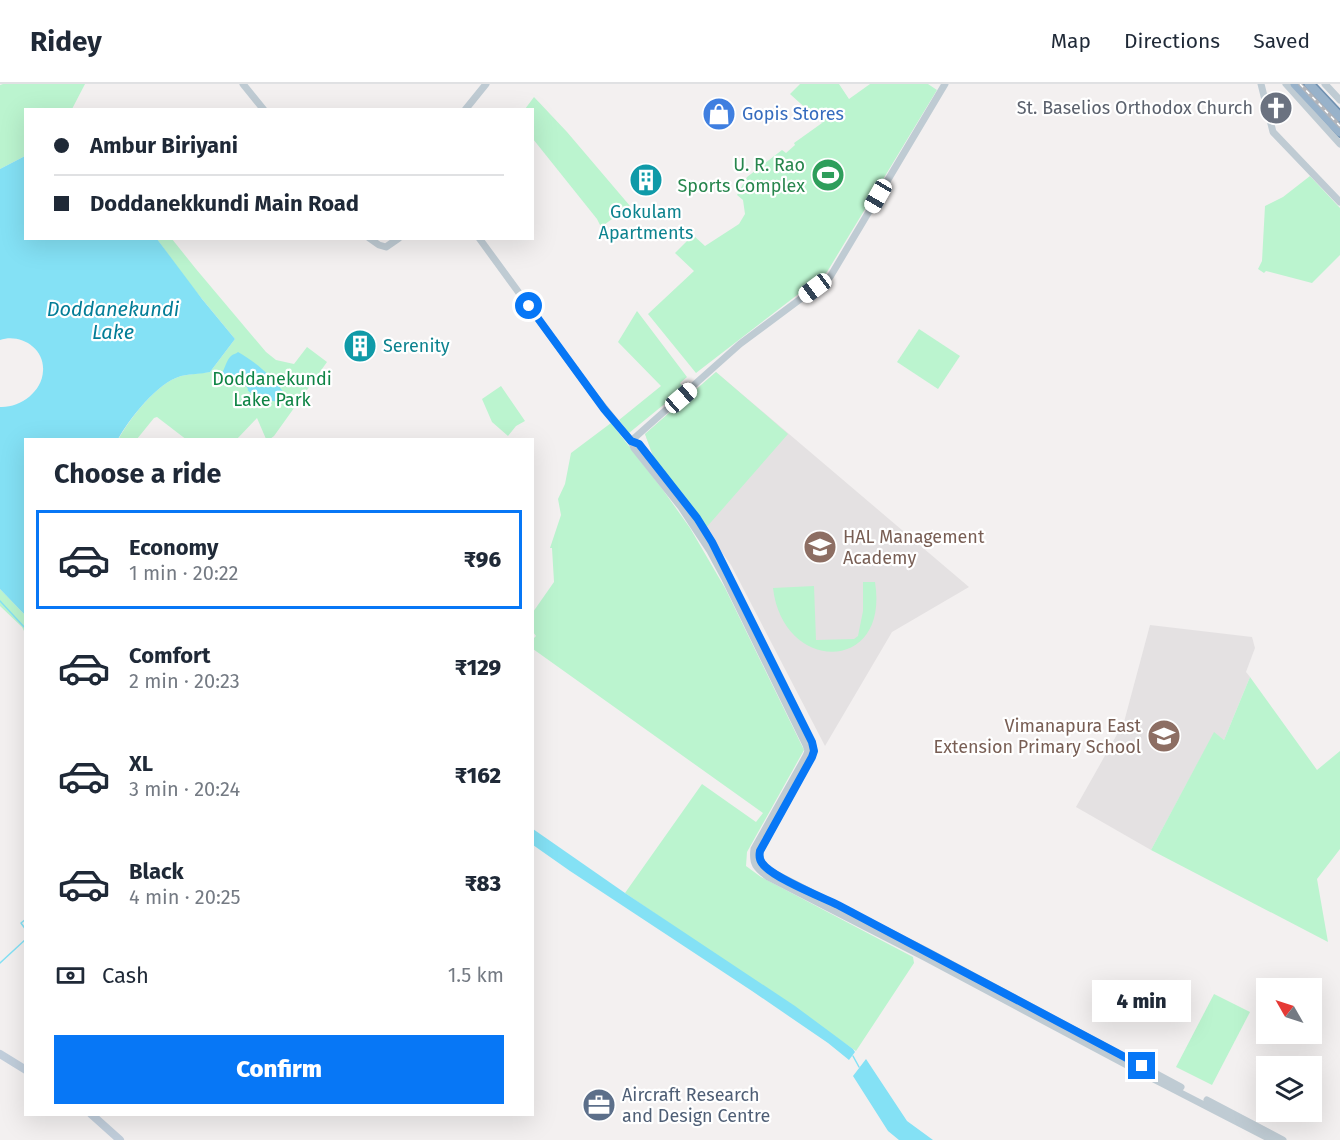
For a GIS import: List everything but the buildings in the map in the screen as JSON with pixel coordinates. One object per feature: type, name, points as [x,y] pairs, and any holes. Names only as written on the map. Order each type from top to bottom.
[{"type":"highway","points":[[1295,84],[1340,132]]},
{"type":"highway","points":[[1309,84],[1340,117]]},
{"type":"main road","points":[[0,1054],[24,1070]]},
{"type":"main road","points":[[93,1116],[120,1140]]},
{"type":"street","points":[[243,84],[262,108]]},
{"type":"street","points":[[467,108],[486,84]]},
{"type":"street","points":[[631,441],[740,344],[830,277],[945,84]]},
{"type":"street","points":[[1261,84],[1273,132],[1340,202]]},
{"type":"street","points":[[1286,84],[1340,144]]},
{"type":"street","points":[[1325,84],[1340,100]]},
{"type":"street","points":[[372,240],[386,247],[396,240]]},
{"type":"street","points":[[480,240],[590,390],[681,507],[710,551],[806,746],[808,751],[806,756],[754,849],[753,858],[760,871],[1272,1140]]},
{"type":"street","points":[[631,441],[639,444],[697,518],[712,542],[812,742],[814,751],[808,767],[760,851],[759,857],[766,868],[1283,1140]]},
{"type":"shaded area","name":"HAL Management Academy","points":[[716,372],[969,587],[892,632],[825,746],[731,565],[653,456],[645,434]]},
{"type":"shaded area","name":"Vimanapura East Extension Primary School","points":[[1150,625],[1252,637],[1255,648],[1246,672],[1250,677],[1224,740],[1214,733],[1151,850],[1076,807],[1124,722]]},
{"type":"green space","points":[[85,84],[73,108],[24,108],[24,157],[0,169],[0,85]]},
{"type":"green space","points":[[800,84],[839,84],[849,99],[870,84],[928,84],[937,90],[827,272],[696,373],[648,314],[694,271],[675,253],[693,235],[705,246],[739,224],[745,214],[743,200],[737,195],[747,177],[782,150],[786,153],[795,145],[794,143],[822,123],[790,94]]},
{"type":"green space","points":[[534,97],[630,206],[601,227],[534,140],[534,108],[526,108]]},
{"type":"green space","points":[[1310,176],[1340,208],[1340,255],[1312,283],[1266,271],[1264,273],[1258,269],[1262,261],[1265,206],[1283,197]]},
{"type":"green space","name":"Doddanekundi Lake Park","points":[[158,240],[173,240],[266,352],[276,360],[294,364],[307,347],[327,362],[271,438],[266,438],[257,418],[238,438],[184,438],[157,417],[138,438],[119,438],[137,412],[163,386],[181,376],[210,372],[235,339],[184,277]]},
{"type":"green space","points":[[637,311],[687,377],[680,383],[684,388],[629,433],[619,420],[661,386],[618,342]]},
{"type":"green space","points":[[919,329],[960,356],[938,389],[897,362]]},
{"type":"green space","points":[[716,372],[788,434],[705,529],[653,456],[645,434]]},
{"type":"green space","points":[[501,386],[525,421],[516,426],[508,436],[492,422],[482,399]]},
{"type":"green space","points":[[611,423],[690,528],[725,588],[804,750],[747,852],[746,866],[761,877],[913,957],[914,963],[856,1051],[625,893],[702,784],[756,822],[763,813],[534,650],[536,636],[534,611],[554,582],[552,548],[550,548],[561,515],[558,499],[565,484],[571,453]]},
{"type":"green space","points":[[863,582],[875,582],[875,612],[867,634],[852,647],[833,652],[814,648],[795,636],[781,616],[773,588],[814,586],[816,640],[854,639],[858,636],[863,611]]},
{"type":"green space","points":[[0,589],[24,614],[24,631],[22,627],[0,606]]},
{"type":"green space","points":[[1250,677],[1317,770],[1340,751],[1340,849],[1317,879],[1328,942],[1151,850],[1214,732],[1224,740]]},
{"type":"green space","points":[[1214,994],[1250,1012],[1212,1085],[1176,1067]]},
{"type":"water","name":"Doddanekundi Lake","points":[[24,157],[24,240],[158,240],[235,339],[210,372],[181,376],[154,393],[119,438],[24,438],[24,614],[0,589],[0,407],[22,402],[34,392],[42,379],[43,363],[36,349],[30,344],[8,338],[0,340],[0,169]]},
{"type":"water","points":[[238,352],[271,377],[286,396],[284,402],[258,397],[248,391],[244,383],[239,380],[224,378],[222,373],[228,359]]},
{"type":"water","points":[[534,830],[795,1006],[855,1052],[849,1060],[752,991],[534,846]]},
{"type":"water","points":[[866,1059],[907,1121],[933,1140],[899,1140],[888,1131],[853,1076]]},
{"type":"waterway","points":[[0,601],[24,627]]},
{"type":"waterway","points":[[24,921],[21,923],[24,927]]},
{"type":"waterway","points":[[0,963],[24,941]]},
{"type":"waterway","points":[[853,1056],[859,1067]]},
{"type":"railway","points":[[1300,84],[1340,126]]},
{"type":"place","name":"St. Baselios Orthodox Church","points":[[1276,108]]},
{"type":"place","name":"Gopis Stores","points":[[719,114]]},
{"type":"place","name":"U. R. Rao Sports Complex","points":[[828,175]]},
{"type":"place","name":"Gokulam Apartments","points":[[646,180]]},
{"type":"place","name":"Serenity","points":[[360,346]]},
{"type":"place","name":"HAL Management Academy","points":[[820,547]]},
{"type":"place","name":"Vimanapura East Extension Primary School","points":[[1164,736]]},
{"type":"place","name":"Aircraft Research and Design Centre","points":[[599,1105]]},
{"type":"route","points":[[529,306],[604,409],[631,441],[639,444],[697,518],[712,542],[812,742],[814,751],[808,767],[760,851],[761,862],[766,868],[797,886],[927,951],[1142,1066]]}]
